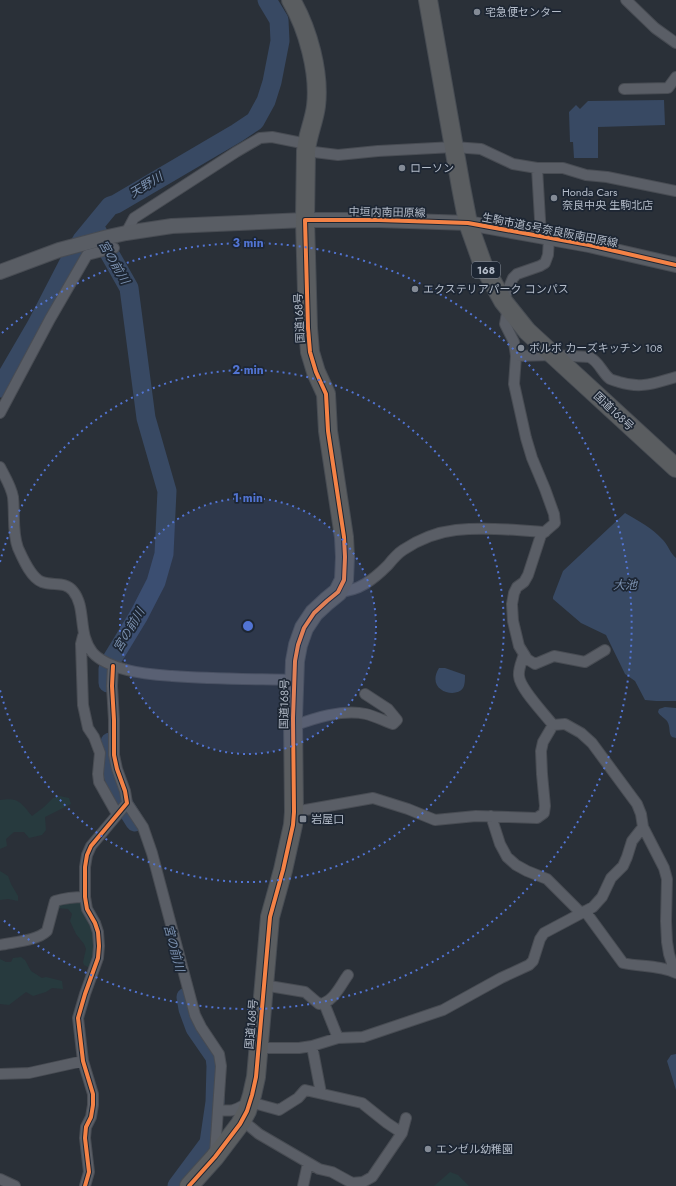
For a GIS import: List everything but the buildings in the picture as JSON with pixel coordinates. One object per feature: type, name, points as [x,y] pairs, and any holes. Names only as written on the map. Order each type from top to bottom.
[{"type":"highway","name":"国道168号","points":[[189,1186],[215,1157],[242,1120],[250,1102],[256,1078],[270,917],[283,870],[293,824],[293,680],[295,661],[298,645],[304,628],[314,613],[338,592],[344,580],[344,537],[328,431],[326,394],[316,372],[310,352],[308,328],[305,220],[307,148],[316,106],[317,82],[306,33],[291,0]]},
{"type":"highway","name":"国道168号","points":[[428,0],[468,223],[483,265],[506,304],[527,331],[676,468]]},
{"type":"main road","name":"中垣内南田原線","points":[[0,272],[59,250],[109,243],[126,233],[172,226],[305,220],[379,220],[468,223]]},
{"type":"main road","name":"生駒市道5号奈良阪南田原線","points":[[468,223],[589,245],[676,264]]},
{"type":"street","points":[[626,0],[655,28],[676,44]]},
{"type":"street","points":[[624,88],[668,88],[676,77]]},
{"type":"street","points":[[126,233],[134,218],[260,138],[272,138],[338,155],[378,151],[454,147],[480,149],[513,164],[537,168],[563,168],[586,175],[607,177],[676,191]]},
{"type":"street","points":[[537,168],[548,255],[545,263],[517,274],[513,278],[506,304],[505,324],[514,342],[516,356],[514,384],[526,438],[532,458],[554,514],[555,523],[541,535],[528,575],[524,582],[517,587],[514,593],[512,604],[513,621],[519,646],[527,659],[534,664],[554,656],[585,662],[605,650]]},
{"type":"street","points":[[0,413],[86,255],[109,243]]},
{"type":"street","points":[[516,356],[553,355],[589,357],[594,359],[610,379],[626,384],[640,386],[676,377]]},
{"type":"street","points":[[0,467],[10,485],[13,496],[14,535],[26,565],[34,577],[42,582],[65,585],[71,588],[77,595],[80,603],[83,634],[86,644],[94,654],[110,664],[129,671],[182,677],[293,680]]},
{"type":"street","points":[[338,592],[350,591],[367,583],[380,574],[401,551],[417,542],[439,534],[456,530],[480,529],[545,532]]},
{"type":"street","points":[[83,634],[81,644],[83,705],[88,728],[100,753],[98,774],[99,782],[117,814]]},
{"type":"street","points":[[524,654],[518,675],[521,682],[552,725]]},
{"type":"street","points":[[110,664],[114,720],[114,755],[117,769],[125,791],[127,803],[143,827],[152,853],[195,1014],[201,1027],[219,1054],[222,1066],[215,1157]]},
{"type":"street","points":[[293,726],[311,719],[350,712],[367,714],[393,724],[396,720],[388,709],[365,694]]},
{"type":"street","points":[[552,725],[565,724],[581,733],[592,743],[637,804],[641,814],[643,827],[664,868],[667,879],[667,942],[671,960],[676,970]]},
{"type":"street","points":[[294,812],[373,798],[408,809],[435,820],[476,816],[537,818],[544,813],[545,806],[541,751],[543,742],[552,725]]},
{"type":"street","points":[[85,1186],[89,1172],[85,1138],[86,1128],[91,1117],[93,1105],[92,1094],[83,1061],[78,1018],[98,958],[99,946],[95,923],[87,909],[85,897],[85,867],[87,855],[92,846],[127,803]]},
{"type":"street","points":[[491,816],[500,844],[507,857],[527,872],[547,880],[583,912],[623,963],[645,965],[676,973]]},
{"type":"street","points":[[258,1048],[299,1048],[312,1046],[338,1038],[362,1037],[443,1010],[501,978],[529,965],[533,961],[540,939],[544,933],[593,907],[602,897],[611,878],[623,866],[632,841],[643,827]]},
{"type":"street","points":[[0,945],[43,935],[47,931],[55,901],[62,898],[85,897]]},
{"type":"street","points":[[264,986],[305,992],[319,1004],[332,998],[348,975]]},
{"type":"street","points":[[324,1003],[338,1038]]},
{"type":"street","points":[[312,1046],[321,1093]]},
{"type":"street","points":[[0,1074],[29,1073],[83,1061]]},
{"type":"street","points":[[218,1110],[235,1110],[250,1102],[279,1110],[298,1098],[305,1090],[362,1103],[402,1133]]},
{"type":"street","points":[[242,1120],[259,1134],[308,1163],[319,1169],[332,1172],[352,1183],[363,1182],[372,1177],[402,1133],[406,1118]]},
{"type":"street","points":[[302,1186],[308,1163]]},
{"type":"street","points":[[178,1186],[203,1171]]},
{"type":"street","points":[[0,1179],[15,1186]]},
{"type":"green space","points":[[60,796],[69,798],[71,804],[45,817],[46,830],[42,835],[29,838],[24,832],[14,832],[6,839],[7,846],[0,849],[0,800],[16,800],[32,816],[53,798]]},
{"type":"green space","points":[[0,871],[8,876],[18,896],[18,901],[8,899],[0,900]]},
{"type":"green space","points":[[78,900],[83,904],[98,944],[91,969],[84,965],[83,962],[86,949],[76,934],[70,921],[72,914],[68,909],[57,908],[59,903]]},
{"type":"green space","points":[[21,957],[25,960],[31,971],[42,978],[46,977],[62,981],[63,989],[52,988],[46,992],[33,996],[26,992],[9,1005],[0,1004],[0,959],[6,962],[11,962],[13,958]]},
{"type":"green space","points":[[450,1172],[458,1175],[469,1186],[434,1186]]},
{"type":"water","points":[[664,100],[665,125],[598,127],[598,158],[574,158],[573,142],[570,142],[569,112],[576,105],[580,109],[588,101]]},
{"type":"water","name":"大池","points":[[625,513],[645,525],[659,536],[676,558],[676,701],[645,700],[635,681],[625,674],[606,635],[581,623],[553,599],[563,571]]},
{"type":"water","points":[[439,668],[445,668],[465,675],[465,684],[463,688],[454,693],[443,691],[436,682],[436,676]]},
{"type":"water","points":[[665,707],[676,708],[676,738],[672,737],[667,721],[658,712],[659,709]]},
{"type":"water","points":[[676,1054],[676,1090],[667,1061],[671,1055]]},
{"type":"waterway","name":"天野川","points":[[0,388],[36,326],[82,240],[110,206],[116,204],[255,121],[266,101],[272,82],[280,41],[279,20],[267,0]]},
{"type":"waterway","name":"宮の前川","points":[[94,226],[129,288],[146,418],[167,491],[164,554],[156,582],[139,615],[111,661],[108,669],[108,683]]},
{"type":"waterway","name":"宮の前川","points":[[110,742],[112,772],[123,803],[135,822]]},
{"type":"waterway","name":"宮の前川","points":[[177,1186],[209,1143],[215,1102],[215,1057],[195,1028],[188,1009],[186,997]]},
{"type":"cycle path","points":[[189,1186],[215,1157],[240,1124],[247,1111],[252,1095],[256,1077],[270,917],[283,870],[293,825],[293,718],[295,661],[298,645],[304,628],[314,613],[338,592],[344,580],[344,537],[328,431],[326,394],[316,372],[310,352],[305,220],[379,220],[468,223],[589,245],[676,265]]},
{"type":"cycle path","points":[[85,1186],[89,1172],[85,1138],[86,1127],[91,1117],[93,1094],[83,1061],[78,1018],[98,958],[99,946],[98,932],[87,909],[85,897],[85,867],[87,855],[91,846],[127,803],[125,791],[117,769],[114,755],[112,686],[113,666]]},
{"type":"place","name":"宅急便センター","points":[[477,12]]},
{"type":"place","name":"ローソン","points":[[402,168]]},
{"type":"place","name":"Honda Cars 奈良中央 生駒北店","points":[[554,198]]},
{"type":"place","name":"エクステリアパーク コンパス","points":[[415,289]]},
{"type":"place","name":"ボルボ カーズキッチン 108","points":[[521,348]]},
{"type":"place","name":"岩屋口","points":[[303,819]]},
{"type":"place","name":"エンゼル幼稚園","points":[[428,1149]]}]
